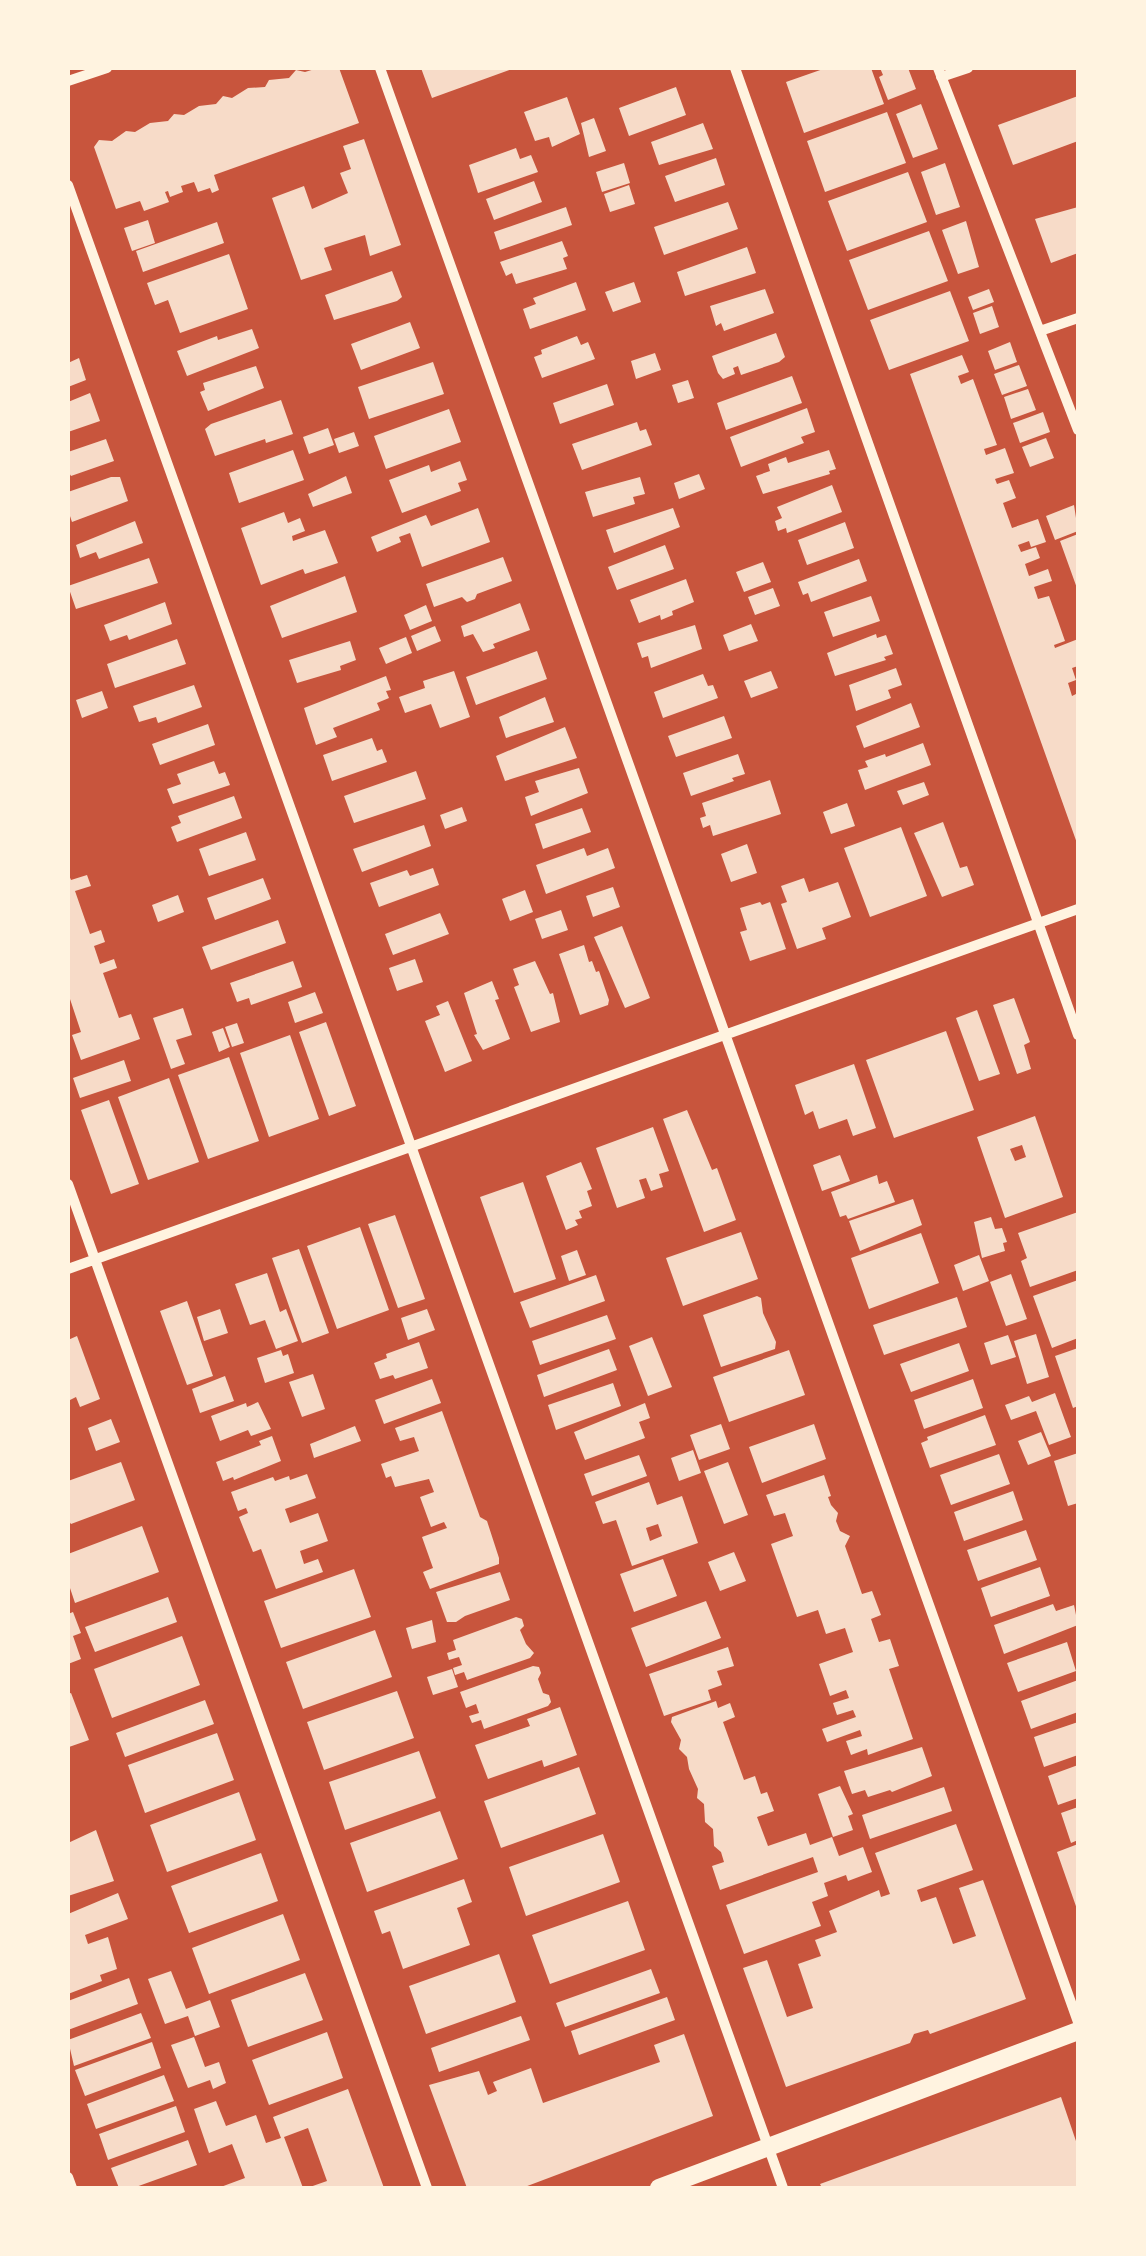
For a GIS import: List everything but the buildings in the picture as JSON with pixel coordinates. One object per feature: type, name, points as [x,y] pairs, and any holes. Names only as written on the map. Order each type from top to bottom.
[{"type":"street","points":[[68,81],[107,68]]},
{"type":"street","points":[[380,68],[1078,2022]]},
{"type":"street","points":[[735,68],[1078,1034]]},
{"type":"street","points":[[968,68],[940,72],[1078,430]]},
{"type":"street","points":[[68,185],[783,2188]]},
{"type":"street","points":[[1040,331],[1078,318]]},
{"type":"street","points":[[68,1269],[1078,910]]},
{"type":"street","points":[[68,1184],[427,2188]]},
{"type":"street","points":[[659,2188],[1078,2031]]},
{"type":"street","points":[[68,2177],[72,2188]]}]
